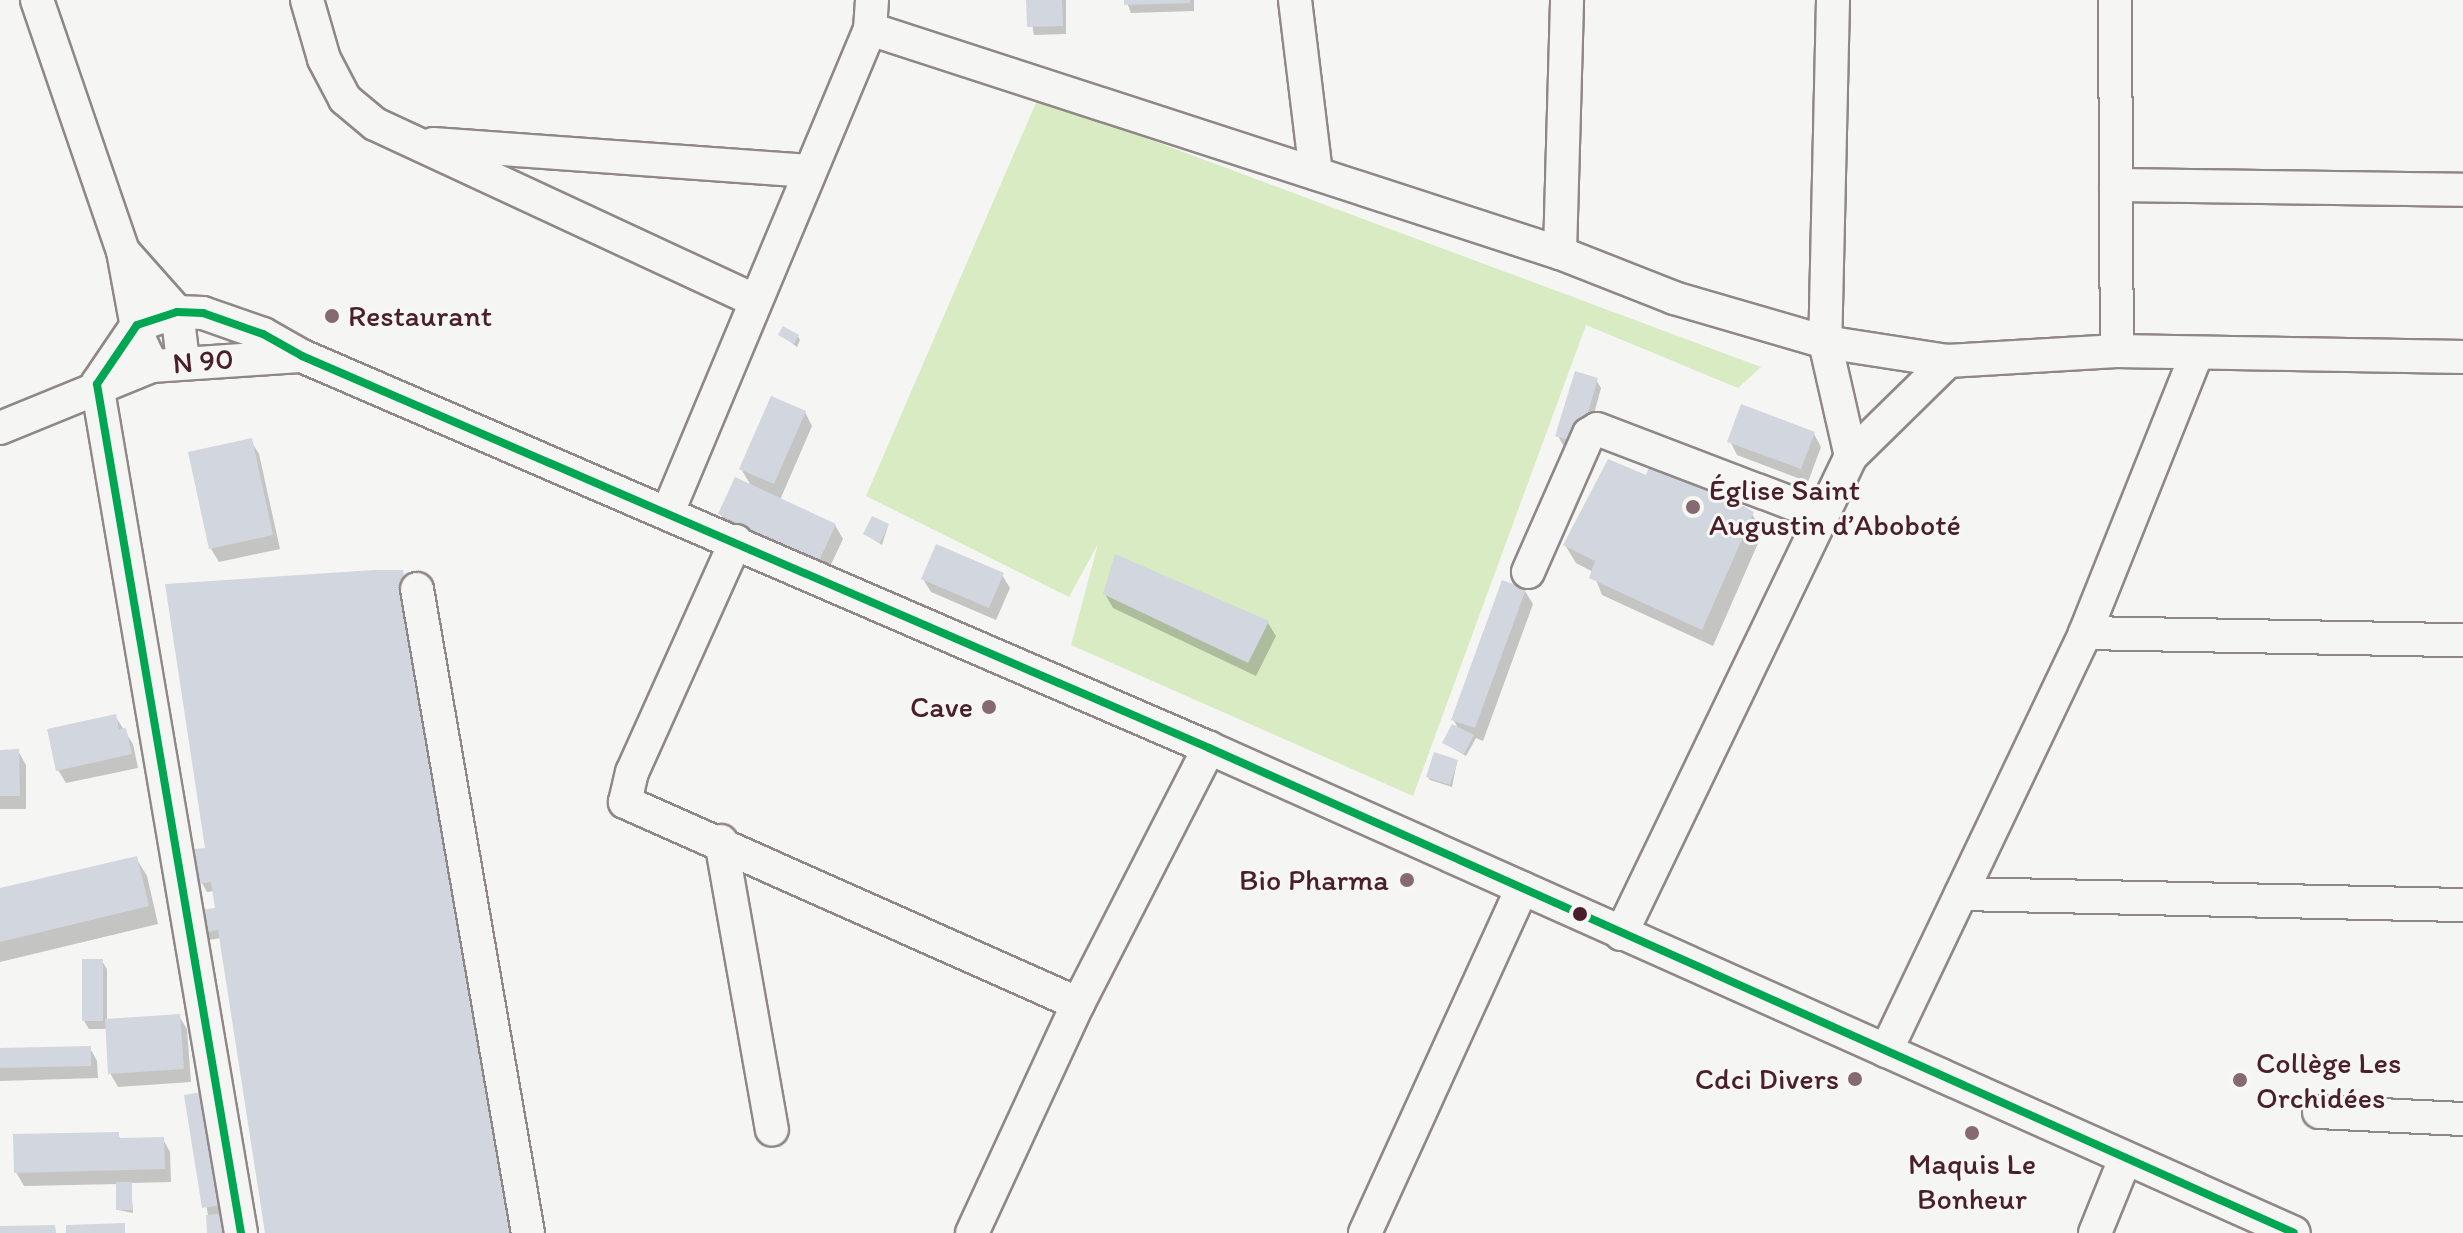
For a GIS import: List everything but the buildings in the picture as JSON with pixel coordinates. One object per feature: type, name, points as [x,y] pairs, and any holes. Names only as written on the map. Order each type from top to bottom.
[{"type":"street","points":[[37,0],[123,251],[137,325],[168,363]]},
{"type":"street","points":[[307,0],[324,59],[345,99],[375,124],[755,300]]},
{"type":"street","points":[[1295,0],[1316,174]]},
{"type":"street","points":[[1560,253],[1567,0]]},
{"type":"street","points":[[1833,0],[1825,342],[1851,456]]},
{"type":"street","points":[[2115,0],[2117,351]]},
{"type":"street","points":[[668,512],[871,15],[1316,174],[1560,253],[1674,298],[1825,342],[1948,361],[2117,351],[2196,355],[2463,357]]},
{"type":"street","points":[[412,143],[809,171]]},
{"type":"street","points":[[2116,185],[2463,190]]},
{"type":"street","points":[[123,251],[177,312],[168,363]]},
{"type":"street","name":"N 90","points":[[137,325],[177,312],[231,321],[302,356],[1209,748],[2294,1233]]},
{"type":"street","points":[[137,325],[97,384],[241,1233]]},
{"type":"street","points":[[1886,1051],[2085,633],[2196,355]]},
{"type":"street","name":"N 90","points":[[0,428],[97,384],[168,363],[302,356]]},
{"type":"street","points":[[1621,934],[1851,456],[1948,361]]},
{"type":"street","points":[[1528,572],[1589,434],[1597,429],[1822,515]]},
{"type":"street","points":[[736,541],[632,772],[625,802],[721,841],[1078,1004]]},
{"type":"street","points":[[417,589],[528,1233]]},
{"type":"street","points":[[2085,633],[2463,640]]},
{"type":"street","points":[[972,1233],[1078,1004],[1209,748]]},
{"type":"street","points":[[721,841],[772,1130]]},
{"type":"street","points":[[1365,1233],[1522,888]]},
{"type":"street","points":[[1961,894],[2463,905]]},
{"type":"street","points":[[2319,1112],[2463,1119]]},
{"type":"street","points":[[2095,1233],[2125,1159]]},
{"type":"green space","points":[[1038,98],[1761,367],[1738,388],[1586,325],[1413,796],[1071,645],[1098,544],[1069,597],[866,496]]},
{"type":"transit line","points":[[241,1233],[97,384],[137,325],[177,312],[203,313],[263,334],[302,356],[1209,748],[2294,1233]]},
{"type":"place","name":"Restaurant","points":[[332,316]]},
{"type":"place","name":"Église Saint Augustin d’Aboboté","points":[[1693,507]]},
{"type":"place","name":"Cave","points":[[989,707]]},
{"type":"place","name":"Bio Pharma","points":[[1407,880]]},
{"type":"place","name":"Cdci Divers","points":[[1855,1079]]},
{"type":"place","name":"Collège Les Orchidées","points":[[2240,1080]]},
{"type":"place","name":"Maquis Le Bonheur","points":[[1972,1133]]}]
